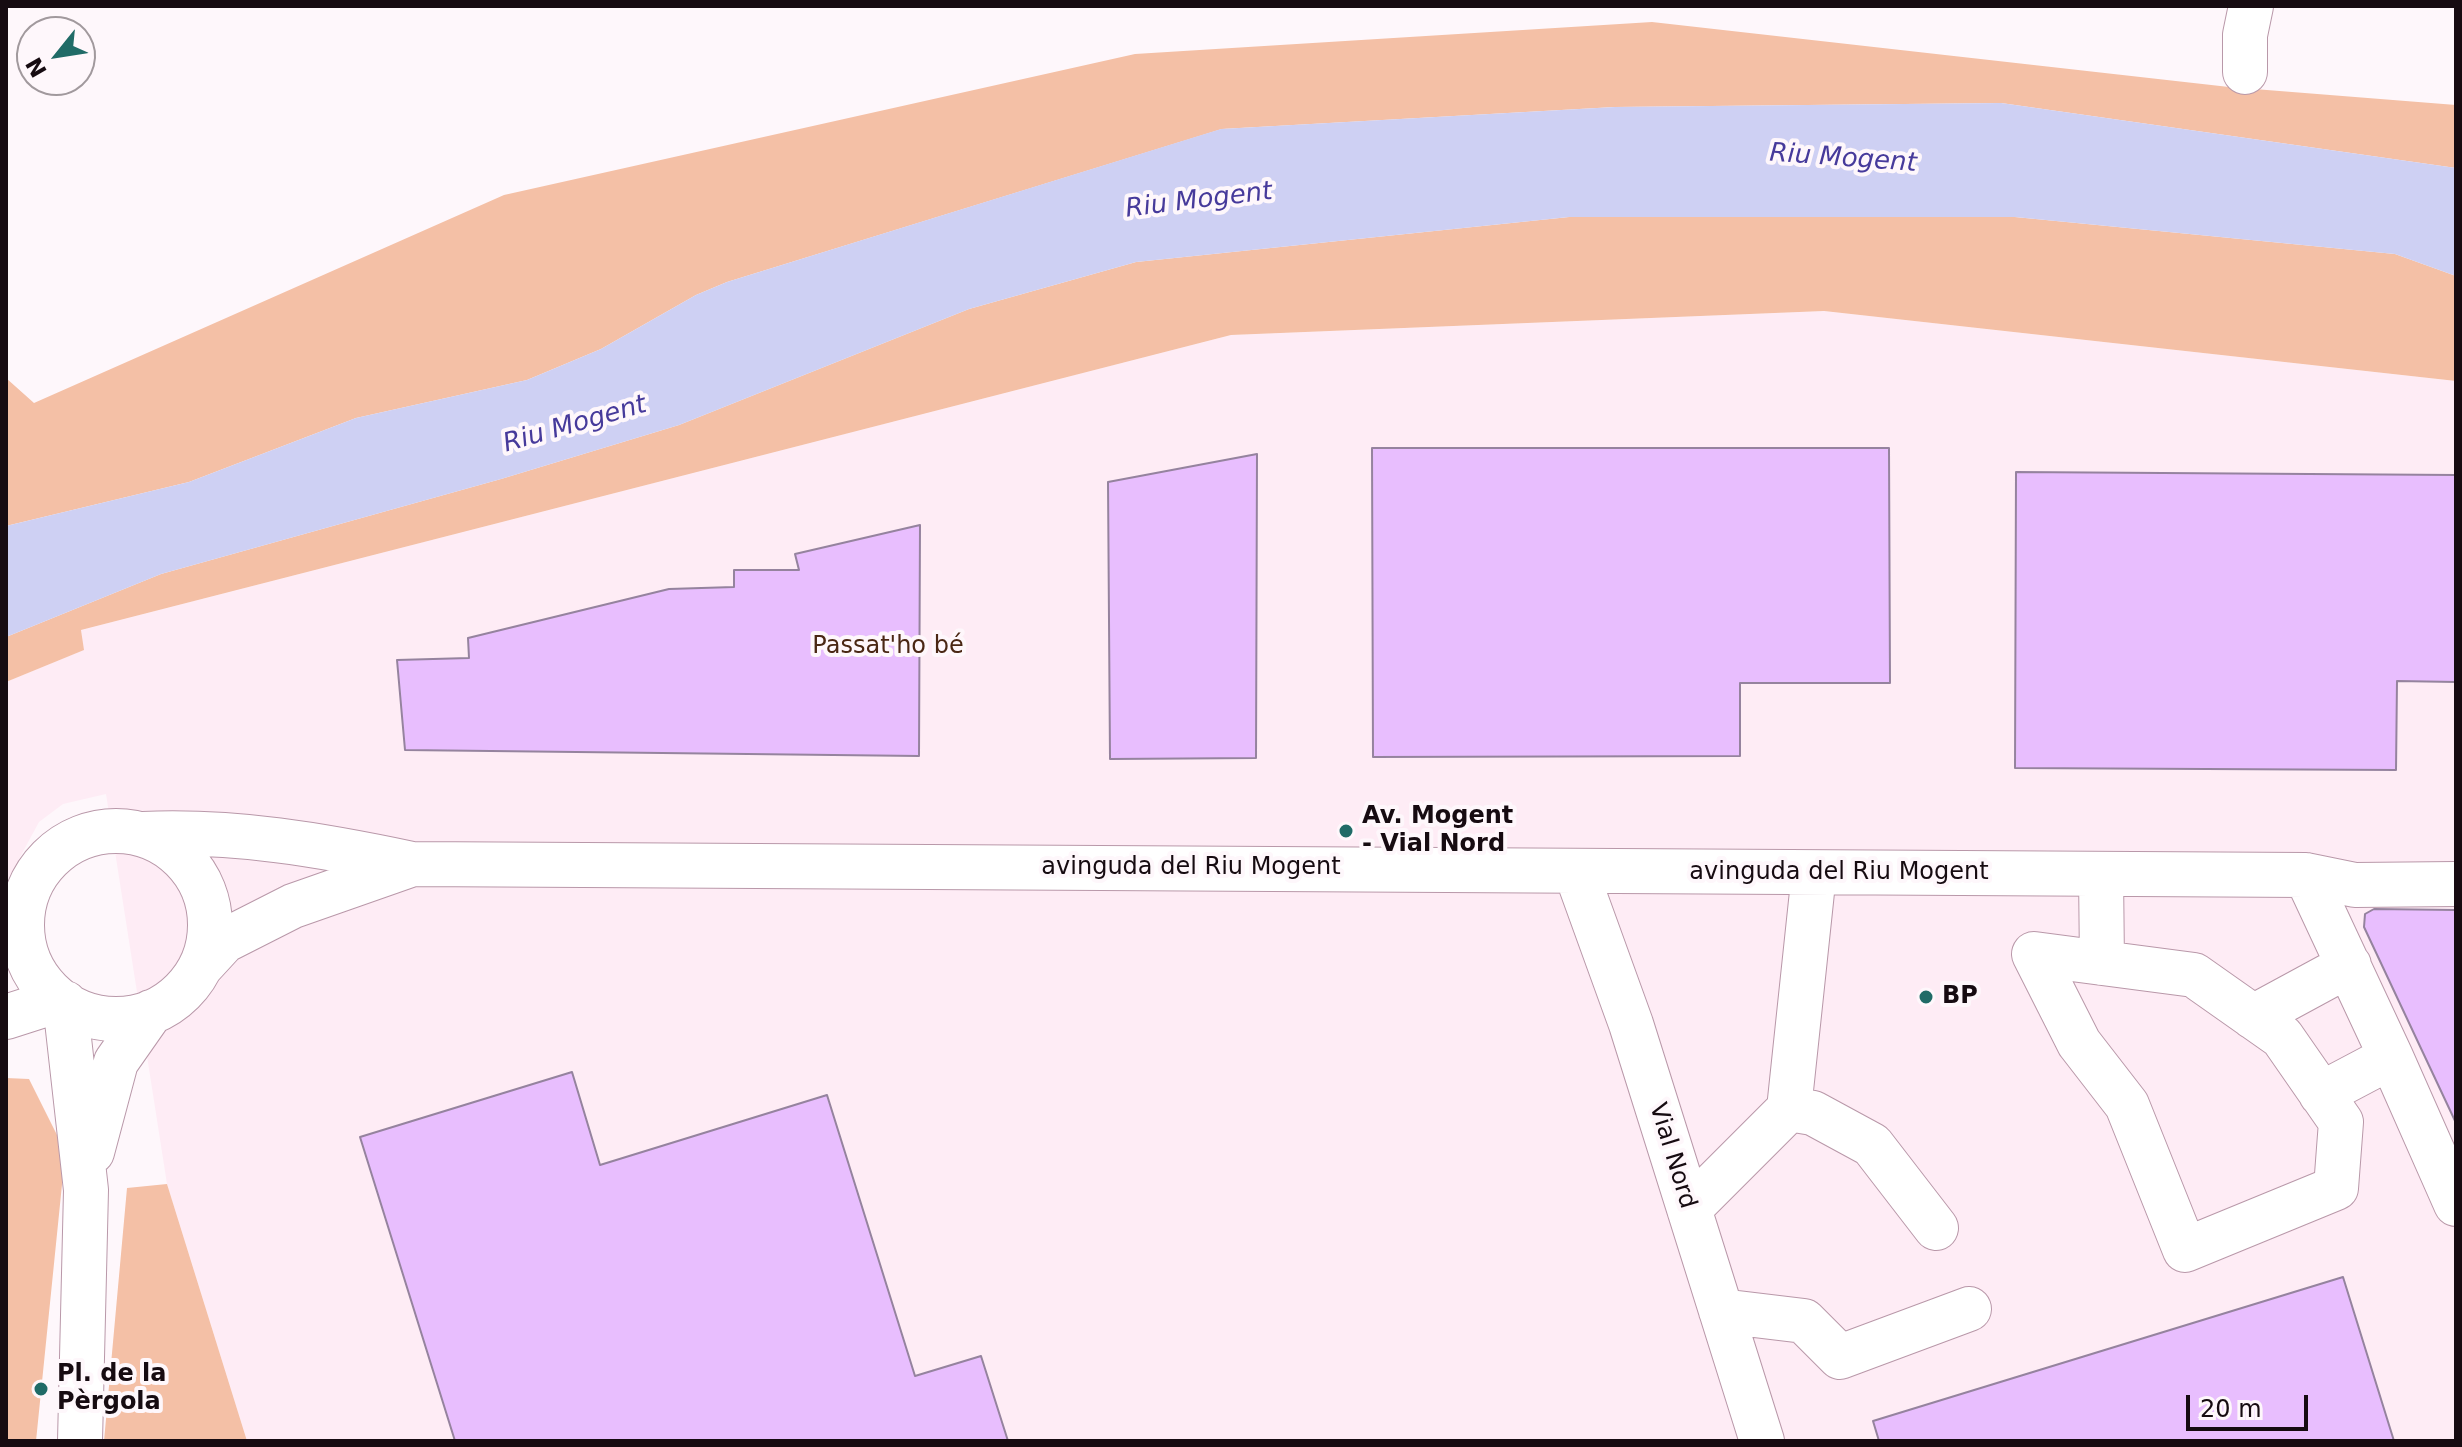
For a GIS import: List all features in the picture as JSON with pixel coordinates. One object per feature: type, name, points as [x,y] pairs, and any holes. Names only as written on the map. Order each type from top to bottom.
[{"type":"street","points":[[2245,72],[2245,35],[2251,6]]},
{"type":"street","points":[[108,830],[143,834],[179,854],[202,887],[210,926],[208,947],[201,966],[188,985],[171,1001],[134,1017],[98,1017],[62,1002],[49,991],[32,968],[15,958],[25,898],[36,874],[47,860],[75,839],[108,830]]},
{"type":"street","name":"avinguda del Riu Mogent","points":[[143,834],[228,834],[302,842],[412,864],[2306,875],[2355,885],[2456,884]]},
{"type":"street","name":"avinguda del Riu Mogent","points":[[2306,875],[2338,864],[2456,856]]},
{"type":"street","name":"avinguda del Riu Mogent","points":[[201,966],[224,941],[293,906],[412,864]]},
{"type":"street","name":"Vial Nord","points":[[1576,872],[1631,1024],[1762,1441]]},
{"type":"street","points":[[1689,1209],[1789,1109],[1814,873]]},
{"type":"street","points":[[2101,874],[2102,963]]},
{"type":"street","points":[[2306,875],[2456,1204]]},
{"type":"street","points":[[2034,954],[2194,975],[2253,1017],[2282,1037],[2341,1122],[2336,1188],[2185,1250],[2127,1105],[2079,1043],[2034,954]]},
{"type":"street","points":[[2253,1017],[2349,965]]},
{"type":"street","points":[[6,1017],[62,1002]]},
{"type":"street","points":[[62,1002],[86,1190],[80,1441]]},
{"type":"street","points":[[86,1190],[99,1120],[116,1062],[151,1012]]},
{"type":"street","points":[[2321,1094],[2391,1057]]},
{"type":"street","points":[[1789,1109],[1813,1113],[1872,1145],[1936,1228]]},
{"type":"street","points":[[1721,1311],[1804,1321],[1840,1357],[1969,1309]]},
{"type":"shaded area","points":[[1652,22],[2229,87],[2456,105],[2456,168],[2001,103],[1615,107],[1222,129],[727,282],[696,295],[601,349],[527,380],[356,418],[189,482],[6,526],[6,378],[34,403],[504,195],[1135,54]]},
{"type":"shaded area","points":[[1569,217],[2015,217],[2395,254],[2456,276],[2456,381],[1824,311],[1231,335],[81,630],[84,650],[6,682],[6,637],[161,574],[501,479],[679,425],[969,309],[1136,262]]},
{"type":"shaded area","points":[[1824,311],[2456,381],[2456,1441],[247,1441],[167,1184],[106,794],[63,804],[39,822],[6,883],[6,682],[83,650],[81,630],[1231,335]]},
{"type":"shaded area","points":[[6,1078],[29,1079],[61,1143],[64,1165],[36,1441],[6,1441]]},
{"type":"shaded area","points":[[167,1184],[247,1441],[104,1441],[127,1188]]},
{"type":"water","name":"Riu Mogent","points":[[2001,103],[2456,168],[2456,276],[2395,254],[2015,217],[1569,217],[1136,262],[969,309],[679,425],[501,479],[161,574],[6,637],[6,526],[189,482],[356,418],[527,380],[601,349],[696,295],[727,282],[1221,129],[1615,107]]},
{"type":"building","points":[[1372,448],[1889,448],[1890,683],[1740,683],[1740,756],[1373,757]]},
{"type":"building","points":[[1257,454],[1256,758],[1110,759],[1108,482]]},
{"type":"building","points":[[2016,472],[2456,475],[2456,682],[2397,681],[2396,770],[2015,768]]},
{"type":"building","points":[[920,525],[919,756],[405,750],[397,660],[469,658],[468,638],[669,589],[734,587],[734,570],[799,570],[795,554]]},
{"type":"building","points":[[2374,909],[2456,910],[2456,1123],[2364,927],[2365,914]]},
{"type":"building","points":[[572,1072],[600,1165],[827,1095],[915,1376],[981,1356],[1008,1441],[455,1441],[360,1137]]},
{"type":"building","points":[[2343,1277],[2394,1441],[1879,1441],[1873,1421]]},
{"type":"place","name":"Av. Mogent - Vial Nord","points":[[1346,831]]},
{"type":"place","name":"BP","points":[[1926,997]]},
{"type":"place","name":"Pl. de la Pèrgola","points":[[41,1389]]},
{"type":"park label","name":"Passat'ho bé","points":[[888,647]]}]
